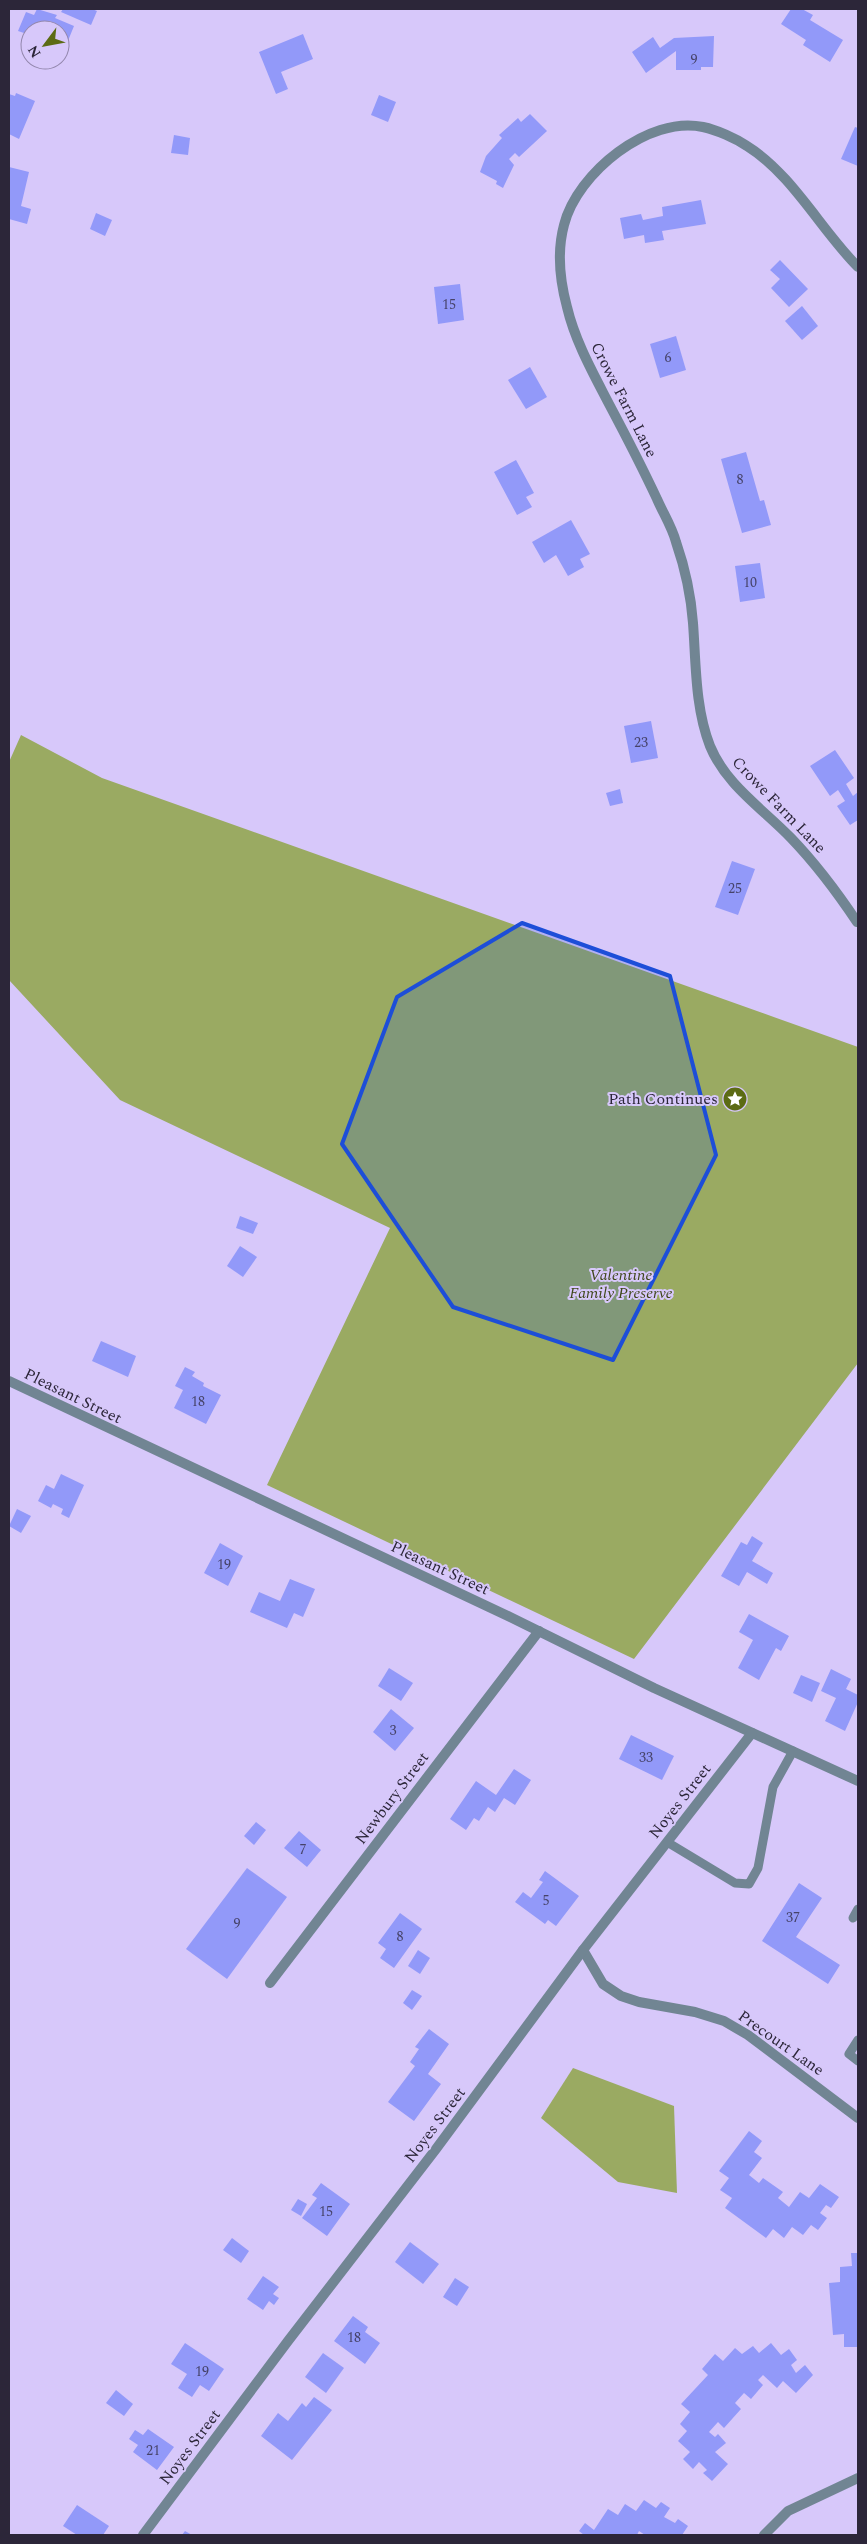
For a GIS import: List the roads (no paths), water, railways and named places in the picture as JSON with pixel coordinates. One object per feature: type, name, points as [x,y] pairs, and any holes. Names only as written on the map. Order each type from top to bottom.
[{"type":"street","name":"Crowe Farm Lane","points":[[857,922],[827,878],[723,771],[709,744],[702,717],[697,682],[687,580],[676,539],[638,460],[581,350],[566,307],[560,263],[564,224],[571,206],[582,188],[608,158],[646,136],[685,126],[702,127],[746,145],[773,166],[858,267]]},
{"type":"street","name":"Pleasant Street","points":[[9,1381],[752,1733],[858,1781]]},
{"type":"street","name":"Newbury Street","points":[[270,1983],[539,1631]]},
{"type":"street","name":"Noyes Street","points":[[143,2535],[288,2341],[436,2149],[583,1950],[752,1733]]},
{"type":"street","name":"Precourt Lane","points":[[583,1950],[603,1984],[621,1996],[638,2002],[695,2012],[724,2021],[748,2035],[858,2118]]},
{"type":"street","points":[[764,2535],[788,2512],[858,2478]]},
{"type":"lane","points":[[668,1842],[735,1884],[749,1884],[758,1868],[773,1787],[793,1751]]},
{"type":"lane","points":[[853,1918],[858,1909]]},
{"type":"lane","points":[[858,2040],[849,2054],[858,2061]]},
{"type":"place","name":"Path Continues","points":[[735,1099]]},
{"type":"park label","name":"Valentine Family Preserve","points":[[621,1284]]}]
